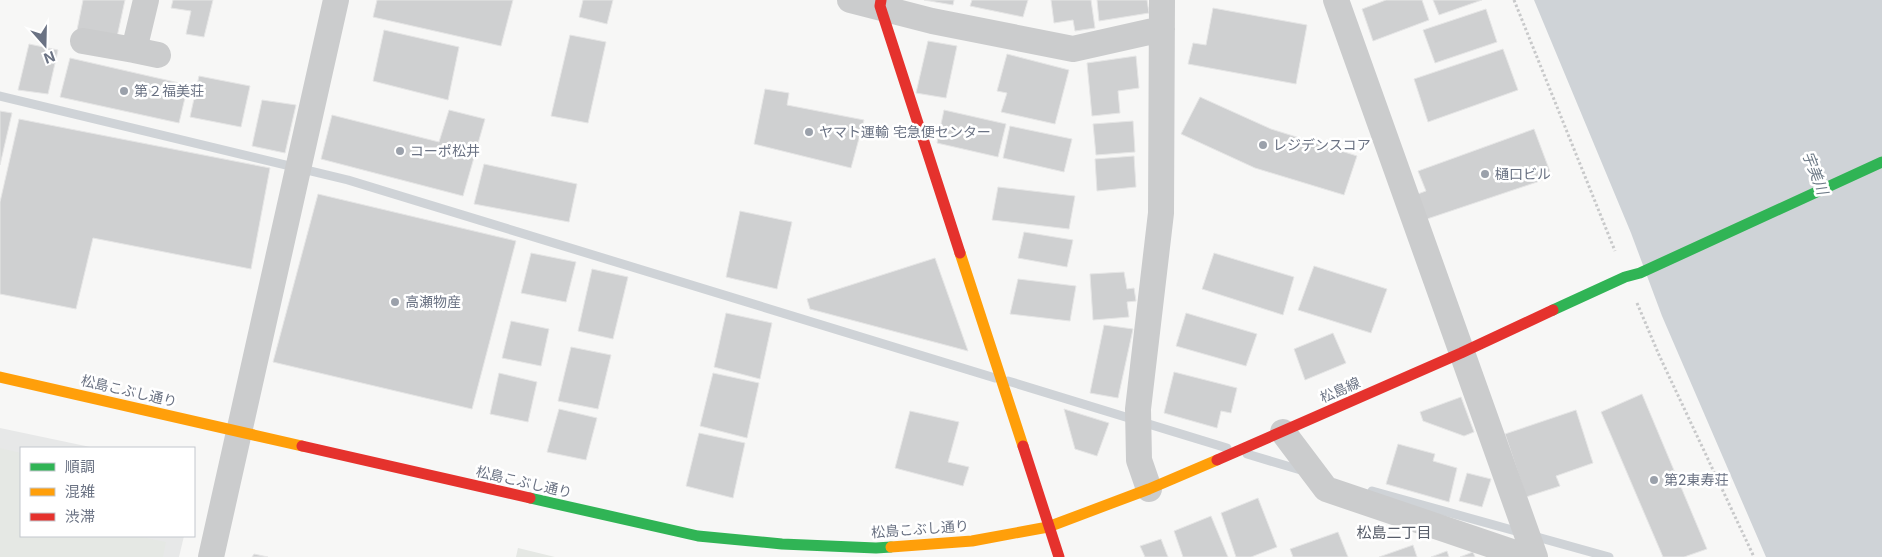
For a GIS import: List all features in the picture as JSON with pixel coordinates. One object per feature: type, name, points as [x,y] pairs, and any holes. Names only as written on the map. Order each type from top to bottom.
[{"type":"street","points":[[83,41],[146,53],[146,0]]},
{"type":"street","points":[[211,557],[336,0]]},
{"type":"street","points":[[850,0],[881,3],[932,21],[1073,49],[1162,29]]},
{"type":"street","points":[[1149,489],[1139,460],[1138,409],[1161,213],[1162,0]]},
{"type":"street","points":[[1336,0],[1535,557]]},
{"type":"street","points":[[881,3],[1059,557]]},
{"type":"street","name":"松島線","points":[[1048,527],[1149,489],[1283,432],[1462,353],[1626,277],[1640,273],[1882,162]]},
{"type":"street","name":"松島こぶし通り","points":[[0,377],[698,536],[782,550],[876,548],[972,541],[1048,527]]},
{"type":"street","points":[[1283,432],[1326,489],[1527,557]]},
{"type":"path","points":[[1514,0],[1659,355],[1754,557]]},
{"type":"shaded area","points":[[0,428],[90,447],[20,447],[20,537],[184,537],[179,557],[0,557]]},
{"type":"shaded area","points":[[0,448],[20,453],[20,537],[142,537],[166,542],[163,557],[0,557]]},
{"type":"shaded area","points":[[518,548],[555,557],[516,557]]},
{"type":"water","name":"宇美川","points":[[1534,0],[1882,0],[1882,557],[1766,557],[1662,316],[1631,233]]},
{"type":"building","points":[[83,0],[125,0],[117,37],[77,30]]},
{"type":"building","points":[[173,0],[213,0],[204,37],[186,34],[191,11],[171,8]]},
{"type":"building","points":[[377,0],[513,0],[501,46],[373,17]]},
{"type":"building","points":[[583,0],[613,0],[607,24],[579,17]]},
{"type":"building","points":[[924,0],[954,0],[953,5]]},
{"type":"building","points":[[972,0],[1028,0],[1023,17],[970,6]]},
{"type":"building","points":[[1051,0],[1091,0],[1095,28],[1075,31],[1073,20],[1054,23]]},
{"type":"building","points":[[1097,0],[1147,0],[1149,13],[1099,21]]},
{"type":"building","points":[[1386,0],[1422,0],[1429,20],[1373,41],[1362,9]]},
{"type":"building","points":[[1433,0],[1482,0],[1439,15]]},
{"type":"building","points":[[1213,8],[1307,25],[1296,84],[1188,64],[1193,43],[1206,45]]},
{"type":"building","points":[[1486,9],[1497,42],[1435,63],[1423,30]]},
{"type":"building","points":[[384,30],[459,47],[448,100],[373,81]]},
{"type":"building","points":[[570,35],[606,42],[588,123],[551,116]]},
{"type":"building","points":[[928,41],[957,46],[946,98],[916,93]]},
{"type":"building","points":[[29,44],[58,50],[48,94],[18,90]]},
{"type":"building","points":[[1503,49],[1518,90],[1428,122],[1414,79]]},
{"type":"building","points":[[1007,54],[1069,70],[1055,124],[1001,112],[1007,93],[997,91]]},
{"type":"building","points":[[1136,56],[1139,88],[1118,91],[1120,113],[1092,116],[1087,63]]},
{"type":"building","name":"第２福美荘","points":[[70,58],[188,85],[179,123],[60,97]]},
{"type":"building","points":[[199,76],[250,86],[241,127],[190,117]]},
{"type":"building","name":"ヤマト運輸 宅急便センター","points":[[765,89],[789,93],[787,105],[864,120],[851,168],[754,144]]},
{"type":"building","name":"レジデンスコア","points":[[1200,97],[1271,129],[1357,156],[1344,195],[1255,168],[1181,134]]},
{"type":"building","points":[[262,100],[296,105],[285,153],[252,146]]},
{"type":"building","name":"コーポ松井","points":[[449,110],[485,119],[463,196],[321,159],[332,115],[439,142]]},
{"type":"building","points":[[944,110],[1006,124],[998,157],[937,143]]},
{"type":"building","points":[[0,111],[12,113],[0,165]]},
{"type":"building","points":[[19,119],[270,168],[251,269],[93,238],[76,309],[0,294],[0,202]]},
{"type":"building","points":[[1133,121],[1135,152],[1096,155],[1093,124]]},
{"type":"building","points":[[1010,126],[1072,139],[1064,172],[1003,158]]},
{"type":"building","name":"樋口ビル","points":[[1534,129],[1552,177],[1424,220],[1415,195],[1426,191],[1418,171]]},
{"type":"building","points":[[1134,156],[1136,187],[1097,191],[1095,159]]},
{"type":"building","points":[[484,164],[577,184],[569,222],[474,204]]},
{"type":"building","points":[[998,187],[1075,196],[1069,229],[992,220]]},
{"type":"building","name":"高瀬物産","points":[[318,194],[516,241],[472,409],[273,362]]},
{"type":"building","points":[[740,211],[792,222],[777,289],[726,277]]},
{"type":"building","points":[[1024,232],[1073,240],[1067,267],[1018,258]]},
{"type":"building","points":[[531,253],[576,262],[566,302],[521,293]]},
{"type":"building","points":[[1214,253],[1294,277],[1283,315],[1202,289]]},
{"type":"building","points":[[935,258],[968,351],[810,309],[807,299]]},
{"type":"building","points":[[1314,266],[1387,289],[1371,333],[1298,310]]},
{"type":"building","points":[[592,269],[628,277],[613,339],[578,331]]},
{"type":"building","points":[[1124,272],[1127,289],[1134,288],[1136,301],[1127,302],[1129,317],[1093,320],[1090,274]]},
{"type":"building","points":[[1018,279],[1076,286],[1070,321],[1010,314]]},
{"type":"building","points":[[726,313],[772,323],[760,379],[714,367]]},
{"type":"building","points":[[1186,313],[1257,334],[1246,366],[1176,346]]},
{"type":"building","points":[[511,321],[549,329],[541,366],[502,358]]},
{"type":"building","points":[[1104,325],[1133,329],[1118,398],[1090,393]]},
{"type":"building","points":[[1333,333],[1346,363],[1305,380],[1294,349]]},
{"type":"building","points":[[571,347],[611,355],[598,409],[558,401]]},
{"type":"building","points":[[1174,372],[1237,388],[1231,413],[1221,411],[1217,428],[1164,413]]},
{"type":"building","points":[[499,373],[537,382],[528,422],[490,414]]},
{"type":"building","points":[[713,373],[759,383],[747,438],[700,426]]},
{"type":"building","name":"第2東寿荘","points":[[1642,394],[1707,549],[1684,557],[1663,557],[1601,412]]},
{"type":"building","points":[[1461,397],[1474,432],[1464,436],[1423,421],[1420,412]]},
{"type":"building","points":[[559,409],[597,418],[586,460],[547,452]]},
{"type":"building","points":[[1064,409],[1109,423],[1097,456],[1075,449]]},
{"type":"building","points":[[1576,410],[1593,463],[1556,476],[1560,486],[1526,497],[1505,434]]},
{"type":"building","points":[[910,411],[959,422],[948,462],[969,467],[963,486],[895,468]]},
{"type":"building","points":[[699,433],[745,443],[733,498],[686,486]]},
{"type":"building","points":[[1398,444],[1435,454],[1433,461],[1457,468],[1449,502],[1386,484]]},
{"type":"building","points":[[1467,473],[1491,479],[1482,507],[1459,501]]},
{"type":"building","points":[[1258,498],[1277,547],[1251,557],[1236,557],[1221,513]]},
{"type":"building","points":[[1211,516],[1228,557],[1183,557],[1174,531]]},
{"type":"building","points":[[1338,532],[1348,557],[1293,557],[1290,549]]},
{"type":"building","points":[[1161,539],[1168,557],[1145,557],[1140,546]]},
{"type":"building","points":[[1413,545],[1417,557],[1379,557]]},
{"type":"building","points":[[1447,551],[1449,557],[1431,557]]},
{"type":"building","points":[[1473,552],[1475,557],[1460,557]]},
{"type":"building","points":[[254,554],[268,557],[252,557]]},
{"type":"waterway","points":[[0,96],[348,180],[995,378]]},
{"type":"waterway","points":[[1008,381],[1227,448]]},
{"type":"waterway","points":[[1247,454],[1304,471]]},
{"type":"waterway","points":[[1372,491],[1609,557]]},
{"type":"traffic: fast","points":[[1553,310],[1625,277],[1640,273],[1882,162]]},
{"type":"traffic: fast","points":[[530,498],[698,536],[782,544],[891,547]]},
{"type":"traffic: slow","points":[[960,253],[1023,446]]},
{"type":"traffic: slow","points":[[0,377],[302,446]]},
{"type":"traffic: slow","points":[[891,547],[972,541],[1048,527],[1149,489],[1217,460]]},
{"type":"traffic: jam","points":[[881,0],[880,6],[960,253]]},
{"type":"traffic: jam","points":[[1217,460],[1461,353],[1553,310]]},
{"type":"traffic: jam","points":[[302,446],[530,498]]},
{"type":"traffic: jam","points":[[1023,446],[1059,557]]},
{"type":"place","name":"第２福美荘","points":[[124,91]]},
{"type":"place","name":"ヤマト運輸 宅急便センター","points":[[809,132]]},
{"type":"place","name":"レジデンスコア","points":[[1263,145]]},
{"type":"place","name":"コーポ松井","points":[[400,151]]},
{"type":"place","name":"樋口ビル","points":[[1485,174]]},
{"type":"place","name":"高瀬物産","points":[[395,302]]},
{"type":"place","name":"第2東寿荘","points":[[1654,480]]},
{"type":"district","name":"松島二丁目","points":[[1394,533]]}]
